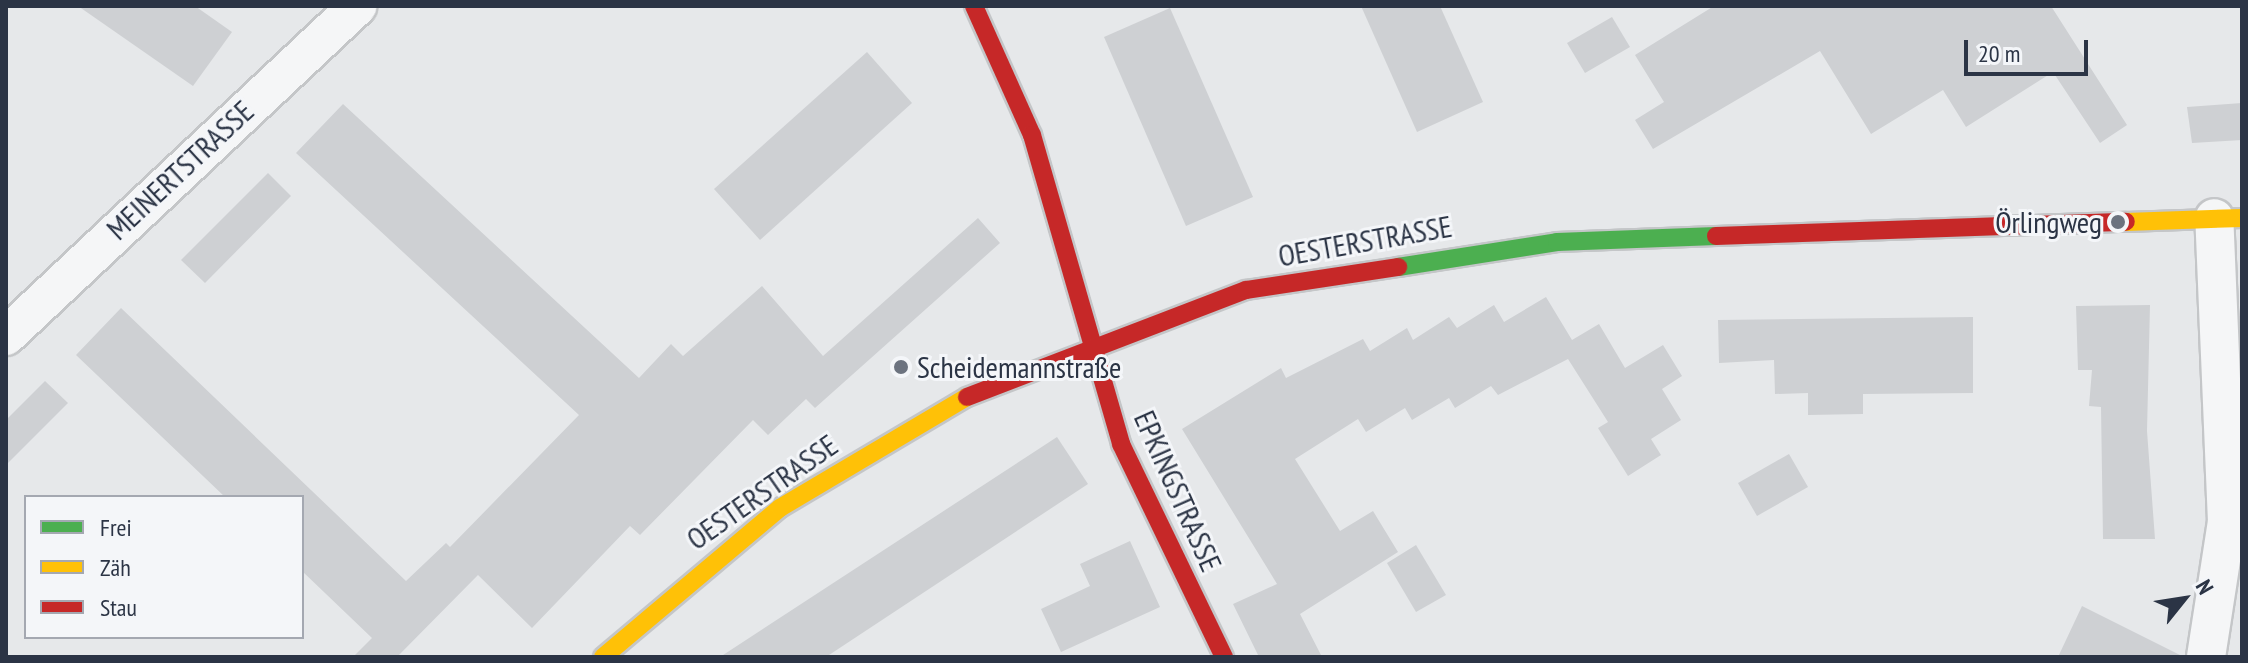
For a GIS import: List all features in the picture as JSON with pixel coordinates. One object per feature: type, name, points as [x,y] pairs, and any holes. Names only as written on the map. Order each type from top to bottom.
[{"type":"street","name":"MEINERTSTRASSE","points":[[6,336],[357,6]]},
{"type":"street","points":[[974,6],[1032,135],[1093,344]]},
{"type":"street","points":[[2206,657],[2227,522],[2228,218]]},
{"type":"street","name":"OESTERSTRASSE","points":[[603,657],[780,508],[929,416],[1093,344],[1246,290],[1485,249],[2228,218]]},
{"type":"street","name":"EPKINGSTRASSE","points":[[1093,344],[1121,444],[1224,657]]},
{"type":"building","points":[[78,6],[195,6],[232,32],[193,86]]},
{"type":"building","points":[[1361,6],[1440,6],[1483,102],[1417,132]]},
{"type":"building","points":[[1714,6],[2051,6],[2127,125],[2100,143],[2053,72],[1966,127],[1943,90],[1871,134],[1820,51],[1653,149],[1635,120],[1664,102],[1635,55]]},
{"type":"building","points":[[1170,8],[1253,197],[1186,226],[1104,37]]},
{"type":"building","points":[[1612,17],[1630,47],[1585,73],[1567,43]]},
{"type":"building","points":[[867,52],[912,103],[760,240],[714,189]]},
{"type":"building","points":[[2242,103],[2242,140],[2192,143],[2187,107]]},
{"type":"building","points":[[343,104],[639,378],[671,344],[683,356],[762,286],[823,356],[978,218],[1000,243],[815,408],[806,399],[768,435],[753,420],[640,535],[630,526],[532,628],[478,575],[397,657],[353,657],[372,638],[304,573],[304,495],[223,495],[76,355],[121,308],[406,581],[446,543],[450,547],[579,415],[296,153]]},
{"type":"building","points":[[268,173],[291,196],[205,283],[181,260]]},
{"type":"building","points":[[1546,297],[1572,340],[1599,324],[1625,368],[1663,345],[1682,376],[1662,389],[1681,420],[1651,439],[1661,455],[1628,476],[1598,428],[1608,422],[1568,359],[1498,395],[1491,386],[1455,408],[1449,398],[1412,420],[1405,408],[1366,432],[1358,419],[1295,459],[1340,531],[1373,511],[1398,552],[1300,614],[1322,657],[1259,657],[1233,604],[1277,584],[1182,429],[1281,368],[1286,378],[1363,339],[1370,351],[1407,328],[1413,340],[1449,317],[1457,328],[1494,305],[1504,322]]},
{"type":"building","points":[[2150,305],[2147,431],[2155,539],[2103,539],[2101,407],[2089,406],[2092,370],[2078,370],[2076,306]]},
{"type":"building","points":[[1973,317],[1973,393],[1863,394],[1863,414],[1808,415],[1808,393],[1775,394],[1774,360],[1719,363],[1718,320]]},
{"type":"building","points":[[45,381],[68,403],[6,465],[6,420]]},
{"type":"building","points":[[1057,437],[1088,484],[826,657],[720,657]]},
{"type":"building","points":[[1789,454],[1808,487],[1757,516],[1738,483]]},
{"type":"building","points":[[1130,541],[1160,607],[1061,652],[1041,609],[1090,586],[1080,564]]},
{"type":"building","points":[[1416,545],[1446,595],[1416,612],[1387,563]]},
{"type":"building","points":[[2082,606],[2184,657],[2058,657]]},
{"type":"traffic: fast","points":[[1398,267],[1557,242],[1716,236]]},
{"type":"traffic: slow","points":[[2126,222],[2242,218]]},
{"type":"traffic: slow","points":[[603,657],[780,508],[967,397]]},
{"type":"traffic: jam","points":[[974,6],[1032,135],[1121,444],[1224,657]]},
{"type":"traffic: jam","points":[[1716,236],[2126,222]]},
{"type":"traffic: jam","points":[[967,397],[1246,290],[1398,267]]},
{"type":"place","name":"Örlingweg","points":[[2118,222]]},
{"type":"place","name":"Scheidemannstraße","points":[[901,367]]}]
